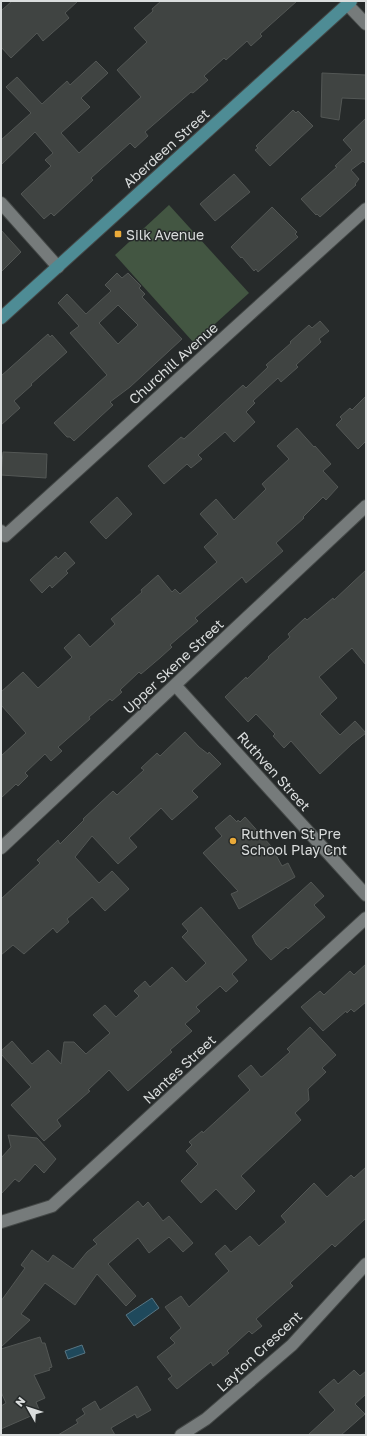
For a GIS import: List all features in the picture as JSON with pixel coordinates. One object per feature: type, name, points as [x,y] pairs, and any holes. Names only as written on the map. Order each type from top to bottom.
[{"type":"main road","name":"Aberdeen Street","points":[[1,318],[349,3]]},
{"type":"street","points":[[349,3],[366,24]]},
{"type":"street","points":[[1,203],[58,266]]},
{"type":"street","name":"Churchill Avenue","points":[[1,531],[5,536],[366,209]]},
{"type":"street","name":"Upper Skene Street","points":[[1,848],[366,506]]},
{"type":"street","name":"Ruthven Street","points":[[175,686],[366,895]]},
{"type":"street","name":"Nantes Street","points":[[1,1222],[52,1206],[366,918]]},
{"type":"street","name":"Layton Crescent","points":[[181,1435],[206,1419],[292,1345],[366,1264]]},
{"type":"green space","points":[[169,205],[249,293],[194,343],[115,255]]},
{"type":"water","points":[[152,1298],[159,1308],[134,1326],[126,1315]]},
{"type":"water","points":[[82,1345],[85,1353],[68,1359],[65,1351]]},
{"type":"building","points":[[12,1],[78,1],[65,13],[69,18],[43,41],[37,33],[11,58],[1,47],[1,11]]},
{"type":"building","points":[[161,1],[297,1],[260,34],[262,36],[251,46],[247,41],[226,60],[224,58],[204,76],[208,80],[193,93],[191,92],[145,132],[148,136],[135,148],[130,143],[91,178],[93,180],[54,216],[51,213],[44,219],[21,194],[51,166],[45,160],[53,153],[35,132],[1,165],[1,140],[31,113],[6,87],[17,77],[42,104],[67,81],[70,85],[96,61],[108,73],[81,98],[90,107],[61,133],[79,153],[141,97],[117,70],[147,42],[134,28],[153,11],[152,9]]},
{"type":"building","points":[[322,73],[366,75],[366,99],[342,98],[339,120],[321,117]]},
{"type":"building","points":[[293,110],[296,113],[298,111],[313,126],[270,166],[255,150],[258,148],[256,146]]},
{"type":"building","points":[[366,118],[366,164],[363,161],[351,170],[359,179],[355,184],[356,185],[320,217],[317,214],[316,215],[301,199],[337,167],[335,166],[352,150],[343,140]]},
{"type":"building","points":[[234,174],[250,192],[215,221],[200,204]]},
{"type":"building","points":[[272,207],[297,232],[295,234],[298,237],[258,272],[256,269],[254,271],[231,247]]},
{"type":"building","points":[[1,230],[21,252],[1,272]]},
{"type":"building","points":[[117,273],[122,278],[128,273],[141,286],[139,288],[145,294],[142,297],[182,339],[130,387],[110,402],[113,405],[74,441],[70,437],[67,437],[54,423],[107,375],[70,333],[79,326],[58,303],[67,294],[86,314],[111,291],[105,285]],"holes":[[[118,305],[138,325],[118,344],[99,323]]]},
{"type":"building","points":[[320,321],[329,331],[319,339],[321,342],[296,365],[298,367],[281,382],[278,378],[253,401],[255,403],[246,412],[255,422],[234,442],[225,432],[198,455],[202,459],[191,468],[187,464],[164,484],[148,466],[181,437],[184,439],[243,385],[246,388],[268,367],[266,365],[309,325],[312,328]]},
{"type":"building","points":[[48,334],[50,337],[52,335],[67,352],[14,401],[20,408],[1,425],[1,376]]},
{"type":"building","points":[[366,396],[366,441],[358,449],[336,425],[342,419],[340,417],[350,408],[352,410]]},
{"type":"building","points":[[297,428],[331,464],[323,471],[338,487],[326,500],[323,497],[303,517],[304,518],[276,543],[283,551],[246,583],[242,577],[195,618],[198,621],[170,645],[172,647],[141,674],[139,672],[120,690],[122,692],[112,701],[110,699],[89,717],[90,719],[58,747],[62,751],[51,761],[45,754],[25,773],[28,776],[18,786],[16,784],[1,798],[1,756],[26,733],[1,705],[1,692],[23,672],[38,688],[72,657],[64,648],[79,634],[90,647],[115,624],[111,619],[142,592],[141,590],[158,575],[172,592],[175,589],[180,594],[217,562],[204,547],[218,534],[200,514],[216,499],[234,520],[266,489],[262,484],[289,459],[277,446]]},
{"type":"building","points":[[3,452],[47,454],[46,478],[1,475]]},
{"type":"building","points":[[117,497],[132,514],[106,539],[90,522]]},
{"type":"building","points":[[65,552],[75,563],[66,571],[68,573],[52,588],[50,585],[42,593],[30,580],[56,556],[58,559]]},
{"type":"building","points":[[366,570],[366,665],[352,648],[319,677],[337,698],[320,714],[340,735],[355,721],[366,733],[320,774],[291,741],[284,748],[273,736],[275,734],[256,714],[248,722],[225,697],[269,658],[268,657],[290,637],[288,634],[305,618],[307,620],[333,598],[334,600]]},
{"type":"building","points":[[185,732],[199,747],[208,754],[209,752],[221,764],[192,791],[198,797],[172,820],[161,808],[129,838],[137,847],[118,864],[92,836],[75,857],[99,883],[112,871],[129,889],[105,911],[92,897],[67,919],[69,922],[57,933],[53,928],[24,954],[13,945],[1,955],[1,899],[40,863],[37,860],[58,840],[60,844],[84,820],[83,819],[113,791],[117,795],[144,770],[141,768],[157,753],[160,756]]},
{"type":"building","points":[[230,815],[237,822],[238,820],[240,822],[245,817],[271,846],[282,866],[288,863],[295,877],[239,909],[231,894],[238,891],[203,853],[222,836],[215,828]]},
{"type":"building","points":[[311,882],[324,896],[314,905],[325,917],[288,949],[286,947],[271,960],[256,944],[252,936]]},
{"type":"building","points":[[201,907],[247,960],[232,974],[238,981],[226,992],[220,986],[196,1007],[200,1011],[185,1024],[192,1031],[170,1050],[172,1052],[128,1091],[109,1070],[88,1090],[90,1091],[57,1120],[61,1126],[44,1141],[11,1105],[31,1087],[1,1054],[1,1051],[12,1041],[32,1064],[48,1050],[61,1064],[64,1042],[74,1042],[86,1054],[110,1033],[93,1015],[105,1005],[116,1017],[139,996],[134,991],[145,981],[150,987],[172,967],[186,982],[206,963],[182,937],[188,931],[182,924]]},
{"type":"building","points":[[366,964],[366,1002],[354,1012],[351,1009],[347,1013],[346,1011],[323,1031],[301,1007],[320,991],[324,995],[350,971],[354,975]]},
{"type":"building","points":[[310,1027],[336,1055],[322,1068],[326,1072],[308,1089],[309,1100],[295,1113],[301,1120],[241,1176],[255,1191],[236,1210],[216,1189],[201,1203],[181,1181],[198,1164],[186,1151],[192,1145],[189,1142],[202,1131],[203,1133],[250,1090],[238,1076],[251,1065],[261,1077],[263,1076],[290,1052],[287,1049]]},
{"type":"building","points":[[8,1135],[37,1138],[56,1159],[44,1173],[35,1164],[19,1182],[15,1179],[1,1194],[1,1158],[11,1147]]},
{"type":"building","points":[[366,1167],[366,1218],[335,1247],[332,1244],[290,1283],[293,1286],[256,1319],[262,1326],[252,1334],[249,1331],[227,1351],[229,1353],[213,1366],[211,1362],[177,1389],[168,1379],[172,1376],[157,1357],[175,1343],[170,1338],[181,1328],[165,1307],[181,1296],[189,1307],[229,1271],[215,1254],[225,1245],[231,1252],[250,1236],[259,1246],[286,1222],[281,1216],[314,1183],[327,1197],[351,1175],[354,1178]]},
{"type":"building","points":[[138,1201],[143,1207],[148,1202],[163,1221],[169,1216],[193,1243],[183,1252],[169,1237],[149,1253],[138,1238],[108,1264],[136,1296],[126,1306],[97,1274],[75,1305],[45,1283],[21,1314],[30,1320],[1,1347],[1,1301],[25,1268],[21,1265],[32,1250],[48,1262],[53,1255],[73,1269],[87,1252],[97,1244],[93,1240]]},
{"type":"building","points":[[40,1337],[42,1343],[45,1343],[52,1367],[49,1368],[50,1370],[34,1375],[45,1398],[36,1402],[40,1412],[1,1429],[1,1406],[6,1403],[1,1392],[1,1349]]},
{"type":"building","points":[[354,1370],[360,1376],[366,1371],[366,1394],[355,1404],[365,1414],[341,1435],[308,1435],[335,1410],[319,1392],[334,1379],[338,1384]]},
{"type":"building","points":[[137,1386],[151,1410],[137,1418],[135,1414],[111,1428],[115,1435],[58,1435],[78,1423],[76,1420],[85,1414],[82,1409],[95,1401],[100,1410]]},
{"type":"place","name":"Silk Avenue","points":[[118,234]]},
{"type":"place","name":"Ruthven St Pre School Play Cnt","points":[[233,841]]}]
